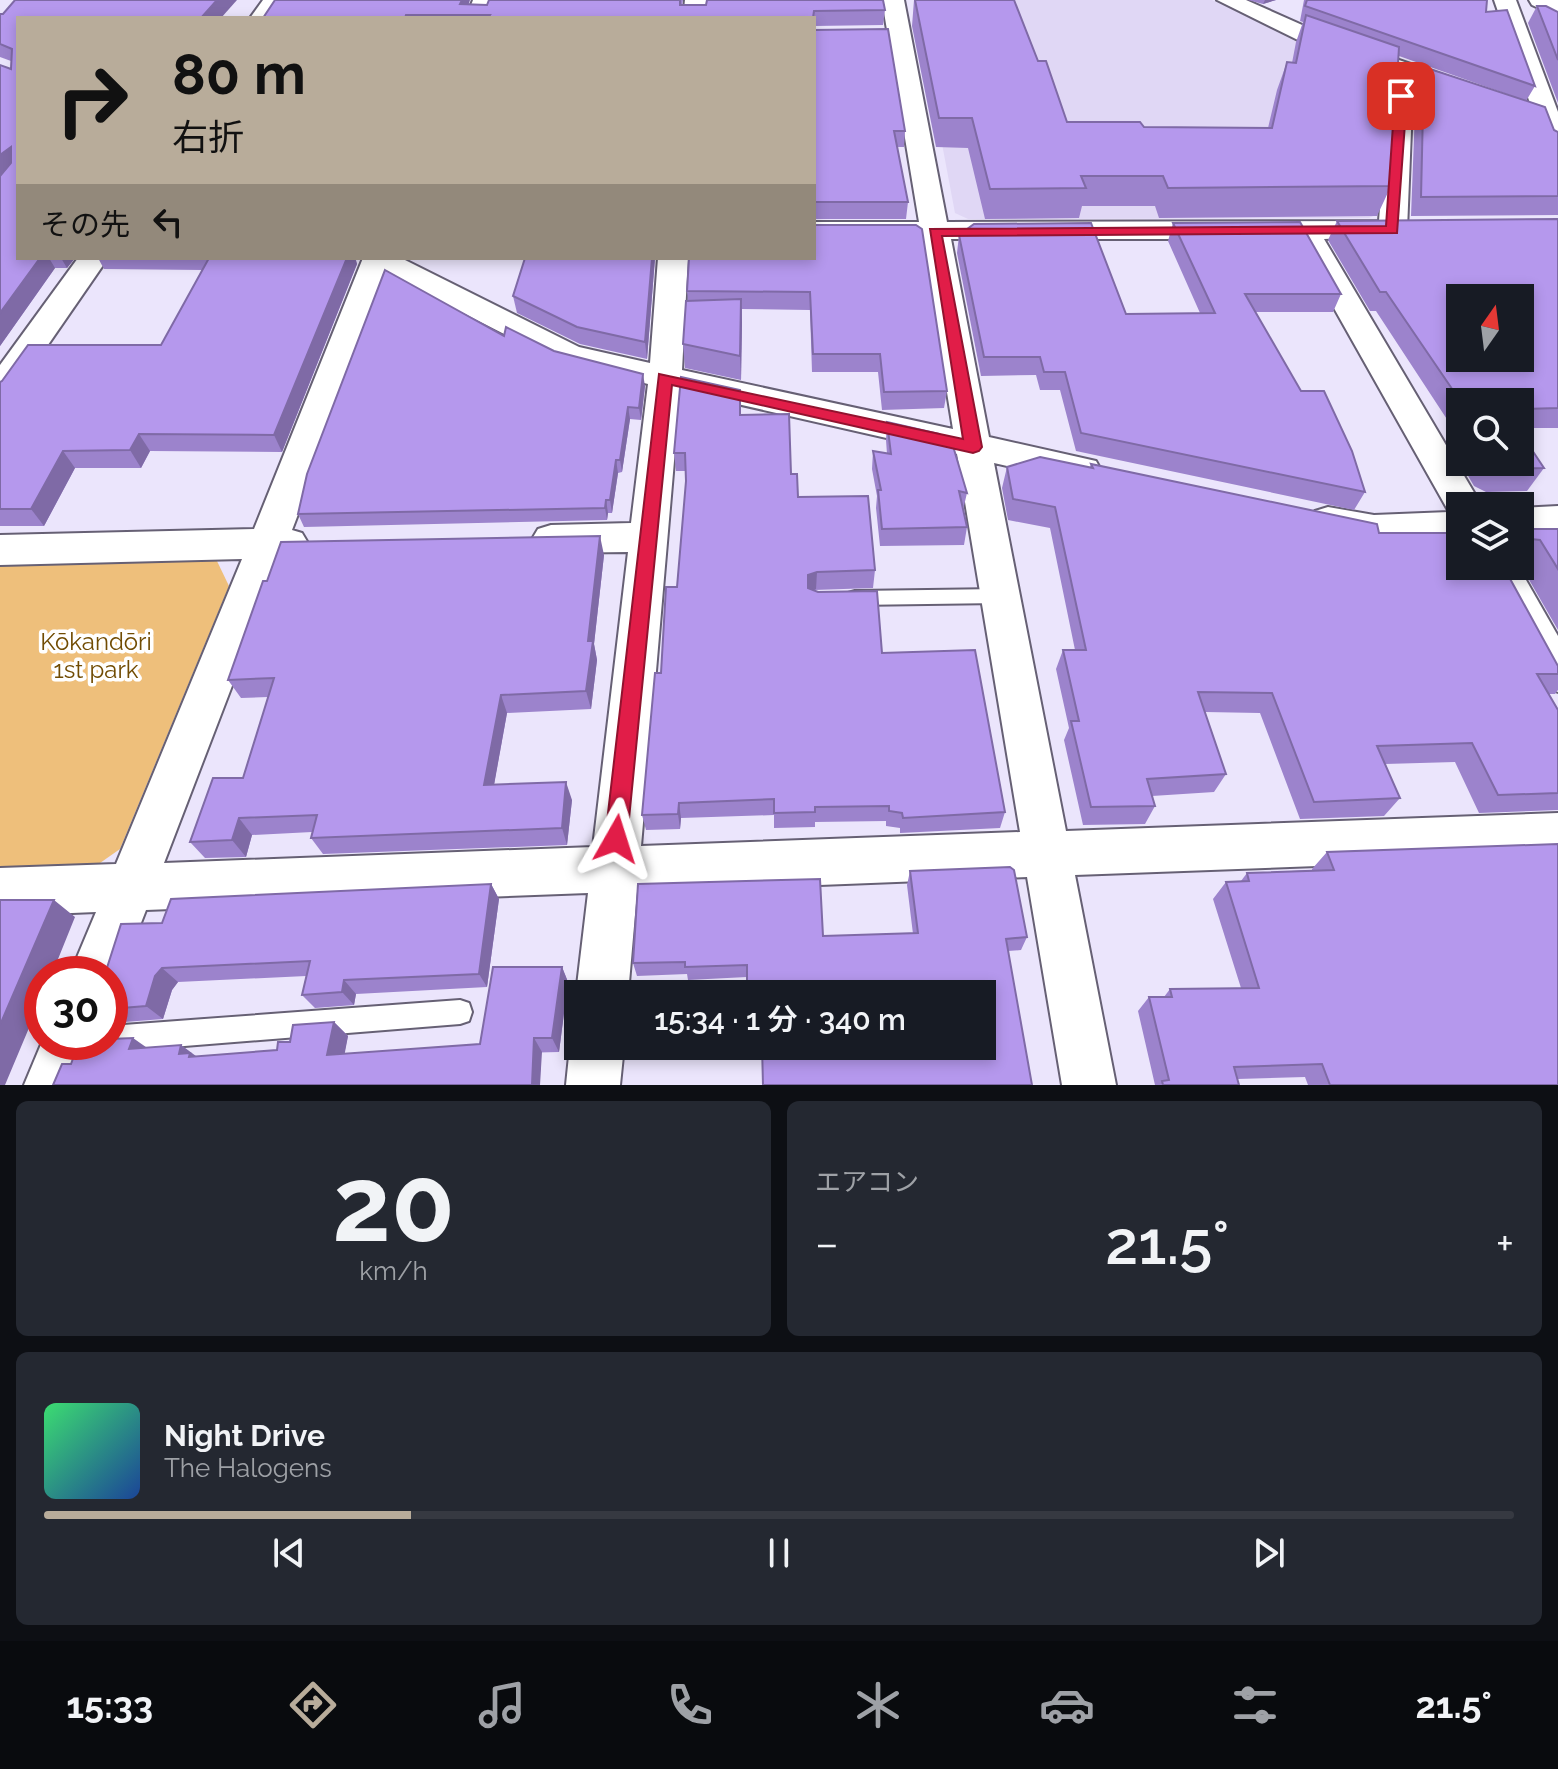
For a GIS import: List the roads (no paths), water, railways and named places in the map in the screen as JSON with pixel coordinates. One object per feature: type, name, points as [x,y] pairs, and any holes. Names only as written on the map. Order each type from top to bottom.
[{"type":"main road","points":[[1541,0],[1558,9]]},
{"type":"street","points":[[1228,0],[1279,24],[1491,101]]},
{"type":"street","points":[[1279,24],[1292,0]]},
{"type":"street","points":[[1505,0],[1558,146]]},
{"type":"street","points":[[889,23],[934,232],[1089,1085]]},
{"type":"street","points":[[1393,230],[1402,69]]},
{"type":"street","points":[[1519,110],[1546,117]]},
{"type":"street","points":[[1304,229],[1456,492]]},
{"type":"street","points":[[816,231],[1423,230]]},
{"type":"street","points":[[0,389],[92,260]]},
{"type":"street","points":[[103,956],[379,260]]},
{"type":"street","points":[[384,260],[568,354],[1120,478]]},
{"type":"street","points":[[603,980],[665,378],[677,317],[673,260]]},
{"type":"street","points":[[1302,516],[1374,529],[1446,526]]},
{"type":"street","points":[[1534,521],[1558,520]]},
{"type":"street","points":[[522,539],[649,537]]},
{"type":"street","points":[[0,550],[331,543]]},
{"type":"street","points":[[1506,580],[1558,674]]},
{"type":"street","points":[[0,892],[1558,835]]},
{"type":"street","points":[[51,1085],[62,1060]]},
{"type":"street","points":[[593,1085],[596,1060]]},
{"type":"lane","points":[[832,599],[1000,596]]},
{"type":"lane","points":[[128,1038],[460,1012]]},
{"type":"park label","name":"Kōkandōri 1st park","points":[[96,656]]}]
